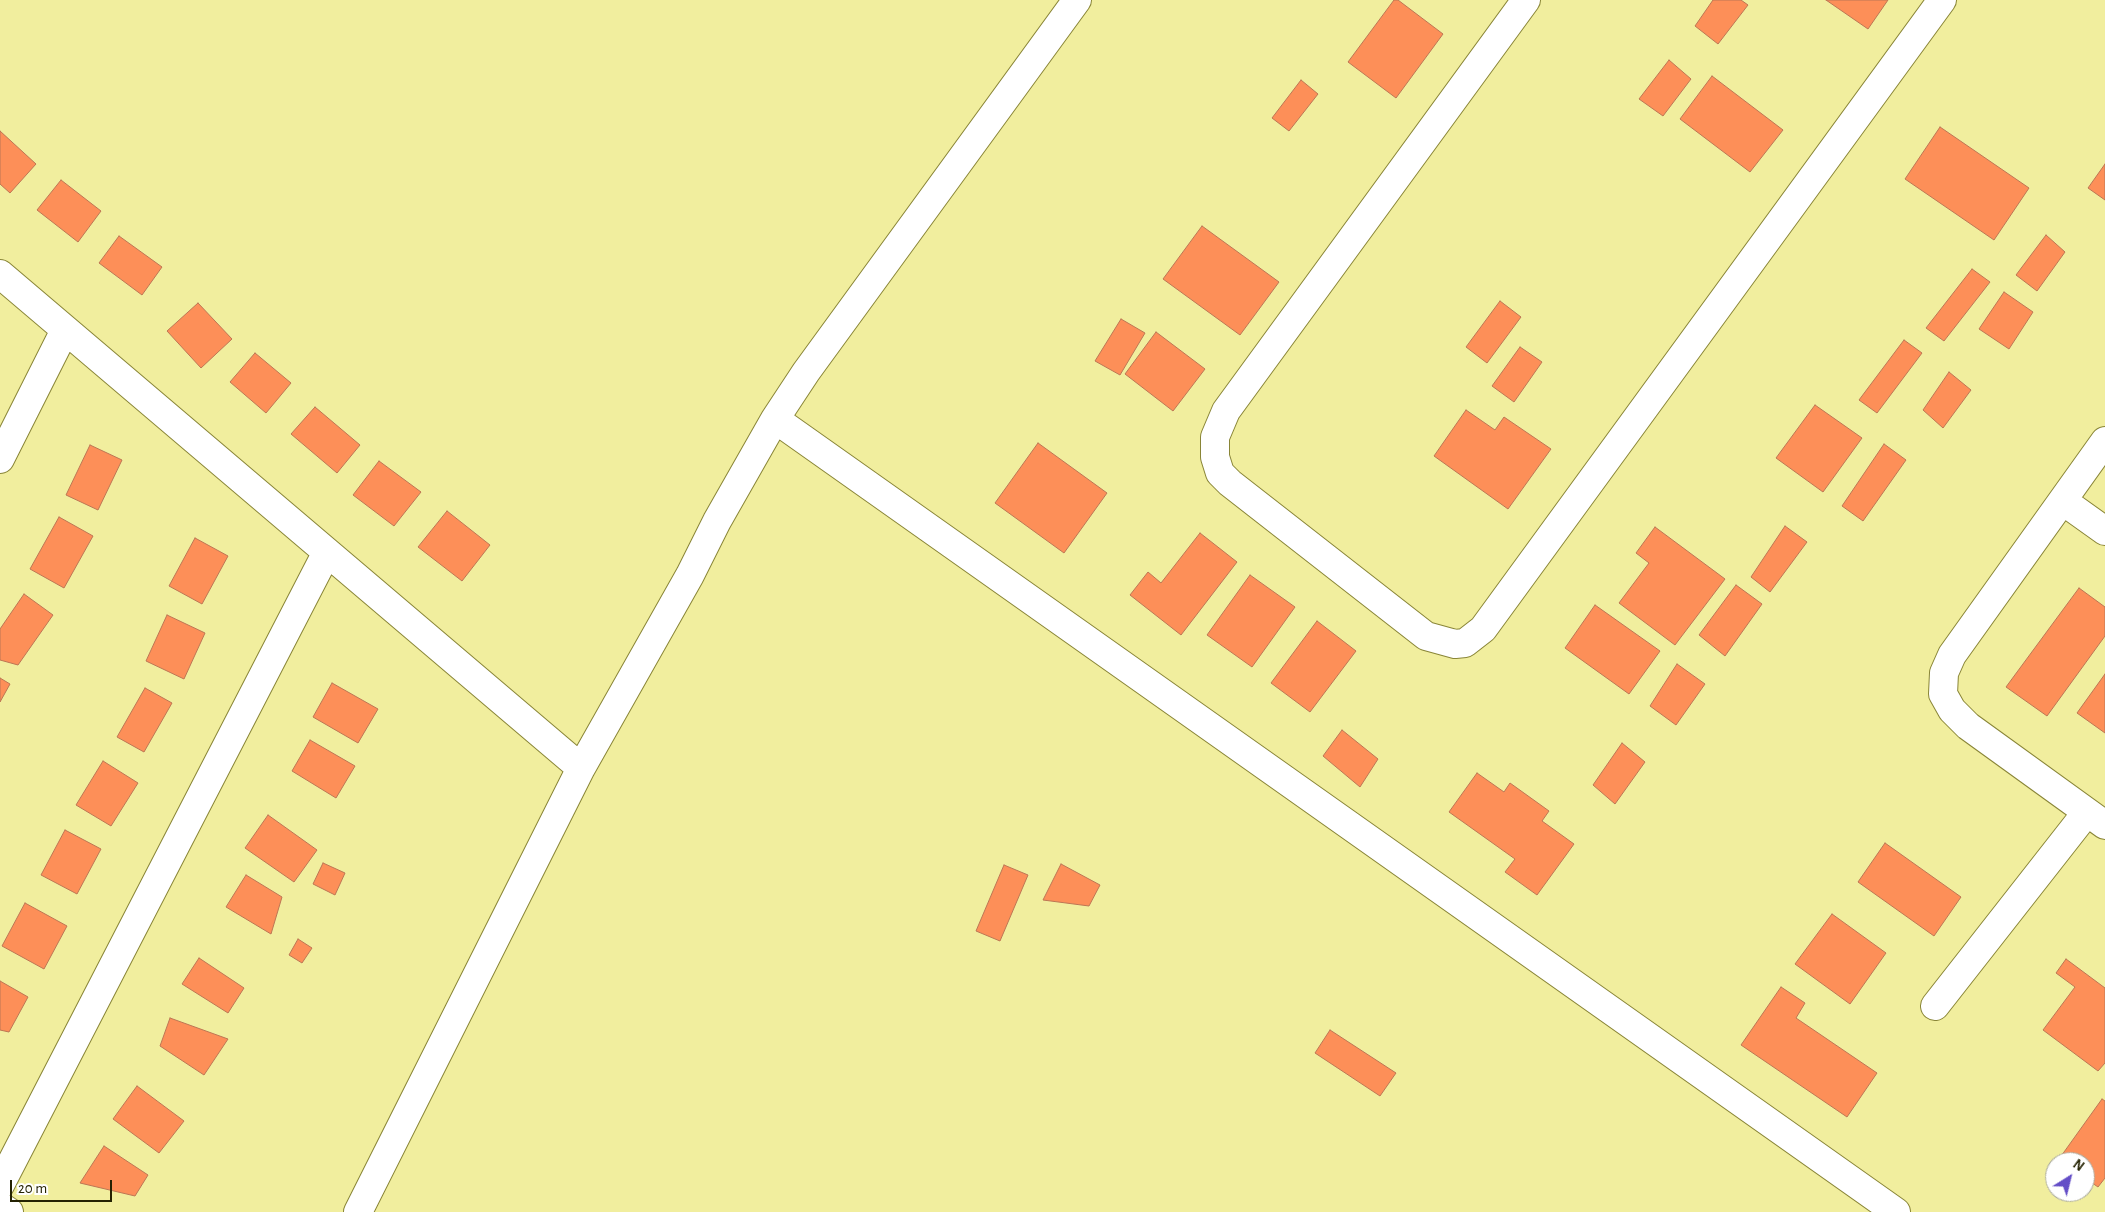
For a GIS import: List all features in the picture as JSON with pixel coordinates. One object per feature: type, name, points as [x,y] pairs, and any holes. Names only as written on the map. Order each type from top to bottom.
[{"type":"street","points":[[358,1212],[581,768],[775,419],[806,372],[1077,0]]},
{"type":"street","points":[[1526,0],[1226,411],[1215,437],[1215,457],[1220,473],[1230,484],[1426,636],[1455,644],[1465,643],[1483,629],[1942,0]]},
{"type":"street","points":[[0,274],[581,768]]},
{"type":"street","points":[[0,459],[65,330]]},
{"type":"street","points":[[775,419],[1896,1212]]},
{"type":"street","points":[[1935,1006],[2096,818],[1968,726],[1952,710],[1943,694],[1944,673],[1952,655],[2105,441]]},
{"type":"street","points":[[2063,501],[2105,531]]},
{"type":"street","points":[[0,1185],[327,552]]},
{"type":"street","points":[[0,1206],[9,1212]]},
{"type":"building","points":[[1394,0],[1398,0],[1443,34],[1396,98],[1348,62]]},
{"type":"building","points":[[1713,0],[1741,0],[1748,5],[1718,44],[1695,26]]},
{"type":"building","points":[[1826,0],[1888,0],[1868,29]]},
{"type":"building","points":[[1669,60],[1691,79],[1663,116],[1639,99]]},
{"type":"building","points":[[1712,76],[1783,130],[1750,172],[1680,119]]},
{"type":"building","points":[[1301,80],[1318,94],[1289,131],[1272,118]]},
{"type":"building","points":[[1940,127],[2029,188],[1994,240],[1905,179]]},
{"type":"building","points":[[0,131],[36,164],[10,193],[0,184]]},
{"type":"building","points":[[2105,164],[2105,200],[2088,188]]},
{"type":"building","points":[[61,180],[101,211],[78,242],[37,210]]},
{"type":"building","points":[[1202,226],[1279,282],[1240,335],[1163,279]]},
{"type":"building","points":[[2046,235],[2065,252],[2037,291],[2016,275]]},
{"type":"building","points":[[119,236],[162,267],[142,295],[99,263]]},
{"type":"building","points":[[1972,269],[1990,282],[1944,341],[1926,328]]},
{"type":"building","points":[[2004,292],[2033,312],[2009,349],[1979,329]]},
{"type":"building","points":[[1500,301],[1521,317],[1487,363],[1466,347]]},
{"type":"building","points":[[198,303],[232,339],[201,368],[167,331]]},
{"type":"building","points":[[1121,319],[1145,333],[1120,375],[1095,361]]},
{"type":"building","points":[[1156,332],[1205,369],[1173,411],[1125,374]]},
{"type":"building","points":[[1904,340],[1922,353],[1877,413],[1859,400]]},
{"type":"building","points":[[1520,347],[1542,362],[1514,402],[1492,386]]},
{"type":"building","points":[[255,353],[291,383],[266,413],[230,382]]},
{"type":"building","points":[[1949,372],[1971,390],[1943,428],[1923,410]]},
{"type":"building","points":[[1815,405],[1862,438],[1823,492],[1776,458]]},
{"type":"building","points":[[315,407],[360,445],[337,473],[291,434]]},
{"type":"building","points":[[1466,410],[1495,430],[1504,417],[1551,449],[1508,509],[1434,456]]},
{"type":"building","points":[[1038,443],[1107,493],[1064,553],[995,503]]},
{"type":"building","points":[[1884,444],[1906,460],[1863,521],[1842,506]]},
{"type":"building","points":[[90,445],[122,460],[98,510],[66,495]]},
{"type":"building","points":[[379,461],[421,492],[394,526],[353,495]]},
{"type":"building","points":[[447,511],[490,545],[462,581],[418,547]]},
{"type":"building","points":[[59,517],[93,536],[64,588],[30,569]]},
{"type":"building","points":[[1785,526],[1807,542],[1770,592],[1751,577]]},
{"type":"building","points":[[1655,527],[1725,579],[1675,645],[1619,603],[1649,563],[1636,553]]},
{"type":"building","points":[[1200,533],[1237,562],[1181,635],[1130,595],[1148,572],[1161,583]]},
{"type":"building","points":[[195,538],[228,556],[202,604],[169,586]]},
{"type":"building","points":[[1250,575],[1295,607],[1252,667],[1207,635]]},
{"type":"building","points":[[1736,585],[1762,604],[1725,656],[1699,635]]},
{"type":"building","points":[[2079,588],[2105,607],[2105,636],[2047,716],[2006,687]]},
{"type":"building","points":[[24,594],[53,615],[18,665],[0,660],[0,629]]},
{"type":"building","points":[[1595,605],[1660,651],[1629,694],[1565,648]]},
{"type":"building","points":[[167,615],[205,633],[184,679],[146,661]]},
{"type":"building","points":[[1317,621],[1356,651],[1310,712],[1271,683]]},
{"type":"building","points":[[1677,664],[1705,684],[1676,725],[1650,706]]},
{"type":"building","points":[[2105,674],[2105,733],[2077,713]]},
{"type":"building","points":[[0,678],[10,684],[0,702]]},
{"type":"building","points":[[332,683],[378,709],[358,743],[313,717]]},
{"type":"building","points":[[145,688],[172,703],[144,752],[117,737]]},
{"type":"building","points":[[1342,730],[1378,759],[1360,787],[1323,756]]},
{"type":"building","points":[[310,740],[355,766],[336,798],[292,771]]},
{"type":"building","points":[[1622,743],[1645,762],[1615,804],[1593,785]]},
{"type":"building","points":[[103,761],[138,783],[111,826],[76,805]]},
{"type":"building","points":[[1477,773],[1504,792],[1510,783],[1549,811],[1542,821],[1574,844],[1537,895],[1505,872],[1515,859],[1449,812]]},
{"type":"building","points":[[268,815],[317,850],[294,882],[245,848]]},
{"type":"building","points":[[65,830],[101,849],[77,894],[41,875]]},
{"type":"building","points":[[1885,843],[1961,897],[1934,936],[1858,882]]},
{"type":"building","points":[[323,863],[345,873],[335,895],[313,884]]},
{"type":"building","points":[[1061,864],[1100,885],[1089,906],[1043,900]]},
{"type":"building","points":[[1004,865],[1028,875],[1000,941],[976,931]]},
{"type":"building","points":[[246,875],[282,897],[271,934],[226,907]]},
{"type":"building","points":[[25,903],[67,926],[44,969],[2,946]]},
{"type":"building","points":[[1832,914],[1886,953],[1850,1004],[1795,964]]},
{"type":"building","points":[[298,939],[312,948],[302,963],[289,955]]},
{"type":"building","points":[[199,958],[244,988],[228,1013],[182,984]]},
{"type":"building","points":[[2066,959],[2105,988],[2105,1063],[2098,1071],[2043,1030],[2075,987],[2056,973]]},
{"type":"building","points":[[0,981],[28,997],[9,1032],[0,1030]]},
{"type":"building","points":[[1781,987],[1805,1003],[1796,1018],[1877,1073],[1847,1117],[1741,1045]]},
{"type":"building","points":[[170,1018],[228,1039],[204,1075],[160,1046]]},
{"type":"building","points":[[1330,1030],[1396,1073],[1380,1096],[1315,1053]]},
{"type":"building","points":[[137,1086],[184,1121],[159,1153],[113,1119]]},
{"type":"building","points":[[2102,1099],[2105,1101],[2105,1178],[2098,1187],[2095,1185],[2095,1152],[2064,1152]]},
{"type":"building","points":[[104,1146],[148,1175],[135,1196],[80,1183]]}]
